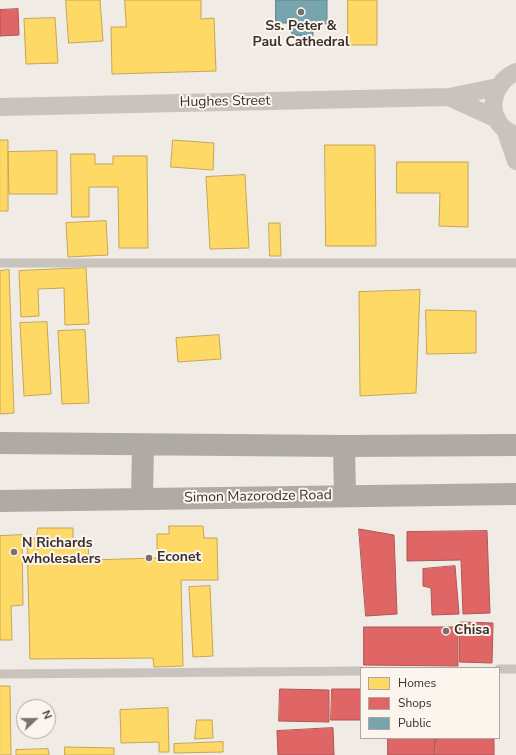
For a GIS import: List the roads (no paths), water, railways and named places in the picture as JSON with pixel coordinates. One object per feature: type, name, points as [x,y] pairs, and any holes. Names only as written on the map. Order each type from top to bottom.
[{"type":"highway","points":[[0,443],[516,446]]},
{"type":"highway","points":[[142,445],[142,499]]},
{"type":"highway","points":[[344,446],[345,496]]},
{"type":"highway","name":"Simon Mazorodze Road","points":[[0,502],[516,494]]},
{"type":"street","points":[[516,70],[505,78],[498,87],[494,98],[494,109],[506,128],[516,161]]},
{"type":"street","name":"Hughes Street","points":[[0,107],[450,97],[498,87]]},
{"type":"street","points":[[450,97],[506,128]]},
{"type":"lane","points":[[0,263],[516,263]]},
{"type":"lane","points":[[500,669],[516,669]]},
{"type":"lane","points":[[0,674],[360,671]]},
{"type":"place","name":"Ss. Peter & Paul Cathedral","points":[[301,12]]},
{"type":"place","name":"N Richards wholesalers","points":[[14,552]]},
{"type":"place","name":"Econet","points":[[149,558]]},
{"type":"place","name":"Chisa","points":[[446,631]]}]
